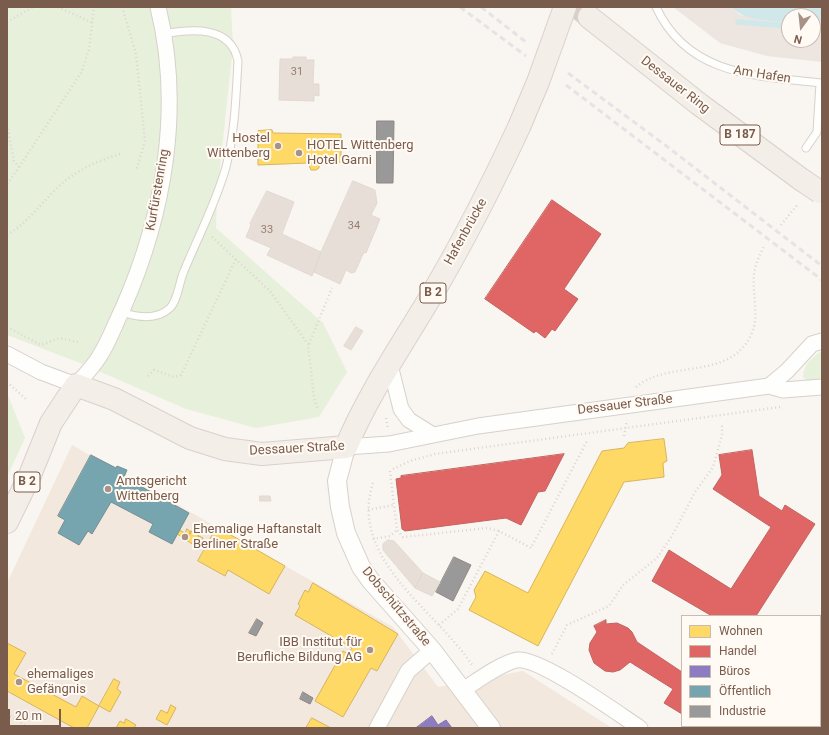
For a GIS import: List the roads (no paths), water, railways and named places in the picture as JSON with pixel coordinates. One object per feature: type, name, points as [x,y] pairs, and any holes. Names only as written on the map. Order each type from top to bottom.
[{"type":"main road","name":"Hafenbrücke","points":[[346,447],[358,420],[434,291],[474,219],[519,127],[538,82],[565,7]]},
{"type":"main road","name":"Dessauer Ring","points":[[589,17],[699,104],[802,180],[821,192]]},
{"type":"main road","name":"Dessauer Straße","points":[[76,385],[114,399],[190,438],[226,449],[262,454],[346,447]]},
{"type":"main road","name":"B 2","points":[[7,522],[30,475],[51,423],[76,385]]},
{"type":"street","name":"Kurfürstenring","points":[[76,385],[96,362],[121,312],[148,242],[158,205],[163,180],[168,108],[167,56],[158,7]]},
{"type":"street","points":[[769,386],[787,371],[806,349],[812,344],[822,341]]},
{"type":"street","points":[[7,354],[41,372],[76,385]]},
{"type":"street","points":[[390,365],[401,409],[409,420],[434,435]]},
{"type":"street","name":"Dessauer Straße","points":[[346,447],[392,443],[478,426],[769,386],[783,390],[822,387]]},
{"type":"street","name":"Dobschützstraße","points":[[346,447],[337,481],[341,512],[352,550],[361,567],[371,581],[432,650],[491,728]]},
{"type":"street","points":[[377,728],[408,671],[432,650]]},
{"type":"street","points":[[463,690],[515,661],[524,660],[545,669],[640,728]]},
{"type":"lane","name":"Am Hafen","points":[[656,7],[670,31],[685,46],[704,59],[724,68],[744,74],[821,83]]},
{"type":"lane","points":[[121,312],[138,317],[150,316],[162,314],[171,307],[216,195],[226,166],[234,121],[238,61],[236,52],[232,46],[221,36],[186,30],[164,34]]},
{"type":"lane","points":[[806,148],[817,132],[821,83]]},
{"type":"water","points":[[731,7],[822,7],[822,23],[821,8],[781,8],[781,21],[751,18],[737,12]]},
{"type":"waterway","points":[[738,22],[781,25]]},
{"type":"tunnel","points":[[576,7],[589,17]]},
{"type":"railway","points":[[460,7],[526,56]]},
{"type":"railway","points":[[481,7],[526,42]]},
{"type":"railway","points":[[568,73],[669,148],[822,266]]},
{"type":"railway","points":[[566,85],[822,280]]},
{"type":"place","name":"Hostel Wittenberg","points":[[278,146]]},
{"type":"place","name":"HOTEL Wittenberg Hotel Garni","points":[[299,153]]},
{"type":"place","name":"Amtsgericht Wittenberg","points":[[108,489]]},
{"type":"place","name":"Ehemalige Haftanstalt Berliner Straße","points":[[185,537]]},
{"type":"place","name":"IBB Institut für Berufliche Bildung AG","points":[[370,650]]},
{"type":"place","name":"ehemaliges Gefängnis","points":[[19,682]]}]
